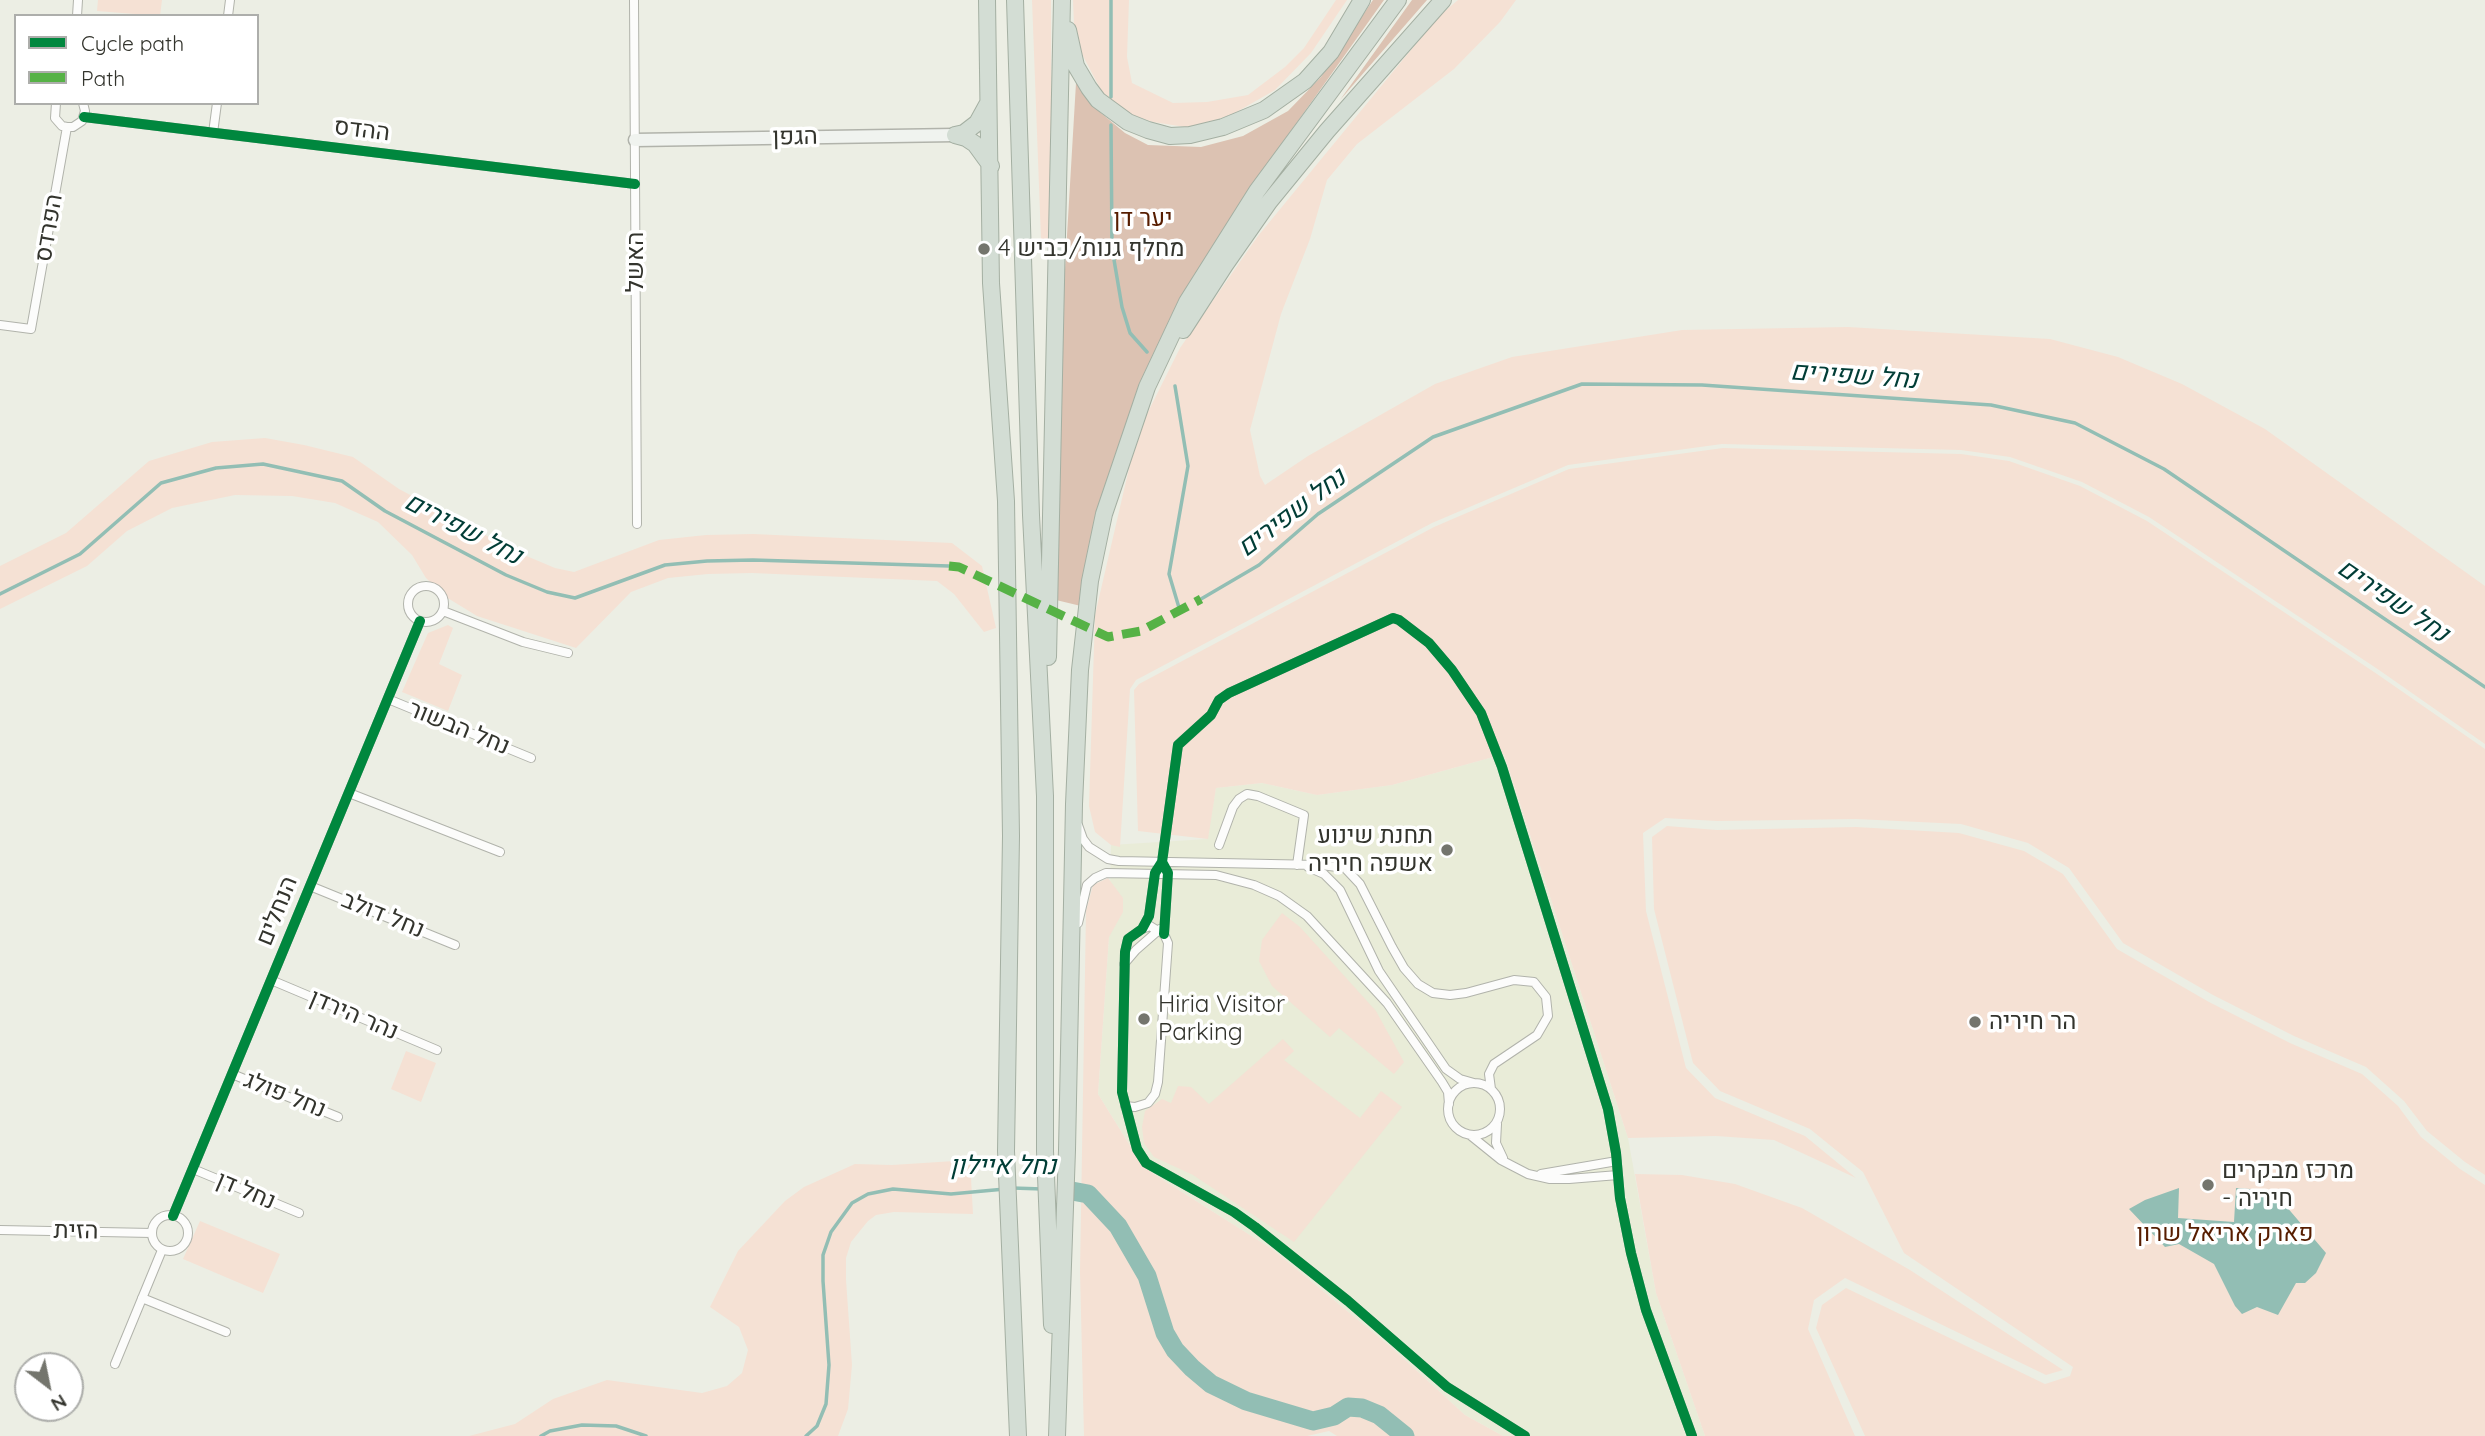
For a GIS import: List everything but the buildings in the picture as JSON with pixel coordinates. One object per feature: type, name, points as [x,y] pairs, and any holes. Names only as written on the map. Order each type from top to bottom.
[{"type":"highway","points":[[987,0],[991,283],[1006,501],[1011,822],[1006,1151],[1018,1436]]},
{"type":"highway","points":[[1016,0],[1031,515],[1045,796]]},
{"type":"highway","points":[[1057,1436],[1045,1151],[1045,796],[1063,0]]},
{"type":"highway","points":[[1063,0],[1076,66],[1098,100],[1128,122],[1170,136],[1190,135],[1223,127],[1264,110],[1287,95],[1318,68],[1331,52],[1362,0]]},
{"type":"highway","points":[[1057,1436],[1067,1150],[1074,804],[1082,642],[1090,581],[1104,514],[1147,385],[1187,302],[1257,191],[1398,0]]},
{"type":"highway","points":[[1147,385],[1224,265],[1269,202],[1327,131],[1443,0]]},
{"type":"highway","points":[[955,135],[964,133],[977,122],[984,114],[989,101]]},
{"type":"highway","points":[[955,135],[967,138],[975,144],[991,166]]},
{"type":"street","name":"האשל","points":[[634,0],[637,524]]},
{"type":"street","points":[[55,105],[53,112],[55,118],[62,126],[67,127],[78,125],[84,117],[83,105]]},
{"type":"street","points":[[213,133],[217,105]]},
{"type":"street","name":"ההדס","points":[[84,117],[635,184]]},
{"type":"street","name":"הפרדס","points":[[0,324],[31,329],[67,127]]},
{"type":"street","name":"הגפן","points":[[635,140],[955,135]]},
{"type":"street","points":[[419,587],[432,587],[438,590],[444,601],[443,611],[435,620],[420,621],[414,618],[408,607],[411,594],[419,587]]},
{"type":"street","points":[[443,611],[523,642],[568,653]]},
{"type":"street","points":[[1142,929],[1149,916],[1155,873],[1162,862],[1178,745],[1211,715],[1219,700],[1384,621],[1399,620],[1429,643],[1452,670],[1481,713],[1491,737],[1608,1109],[1630,1253],[1646,1310],[1692,1436]]},
{"type":"street","name":"הנחלים","points":[[173,1216],[420,621]]},
{"type":"street","name":"נחל הבשור","points":[[388,699],[531,758]]},
{"type":"street","points":[[349,793],[500,852]]},
{"type":"street","points":[[1219,845],[1233,807],[1239,799],[1247,794],[1258,796],[1304,815],[1299,865]]},
{"type":"street","points":[[1074,804],[1083,839],[1097,853],[1119,861],[1345,868],[1353,875],[1404,968],[1418,984],[1433,993],[1466,993],[1523,980],[1534,982],[1541,989],[1549,1007],[1544,1026],[1537,1035],[1494,1064],[1489,1074],[1491,1089],[1499,1102],[1495,1133],[1499,1153],[1516,1169]]},
{"type":"street","points":[[1124,964],[1136,950],[1161,932],[1166,922],[1168,873],[1162,862]]},
{"type":"street","points":[[1299,865],[1324,874],[1340,890],[1371,958],[1446,1069],[1460,1079],[1491,1089]]},
{"type":"street","points":[[1072,957],[1087,885],[1106,873],[1216,875],[1254,886],[1279,896],[1307,916],[1387,1003],[1448,1092],[1448,1111],[1458,1130],[1470,1135],[1516,1169],[1528,1174],[1550,1179],[1618,1175]]},
{"type":"street","name":"נחל דולב","points":[[310,886],[455,945]]},
{"type":"street","points":[[1125,1106],[1135,1107],[1147,1103],[1156,1094],[1158,1082],[1169,955],[1168,943],[1161,932],[1150,926],[1129,939],[1124,964],[1121,1079],[1125,1106],[1137,1149],[1146,1163],[1234,1212],[1348,1301],[1447,1387],[1525,1436]]},
{"type":"street","name":"נהר הירדן","points":[[271,980],[437,1050]]},
{"type":"street","name":"נחל פולג","points":[[232,1074],[338,1117]]},
{"type":"street","points":[[1448,1104],[1457,1089],[1474,1083]]},
{"type":"street","points":[[1470,1135],[1491,1129],[1499,1117]]},
{"type":"street","points":[[1528,1174],[1558,1172],[1617,1161]]},
{"type":"street","name":"נחל דן","points":[[193,1170],[299,1213]]},
{"type":"street","points":[[173,1216],[184,1223],[188,1235],[177,1250],[162,1250],[155,1244],[152,1233],[160,1219],[173,1216]]},
{"type":"street","name":"הזית","points":[[0,1230],[152,1233]]},
{"type":"street","points":[[115,1364],[162,1250]]},
{"type":"street","points":[[142,1298],[226,1332]]},
{"type":"shaded area","points":[[1504,754],[1628,1138],[1656,1293],[1705,1436],[1503,1436],[1465,1415],[1392,1348],[1272,1249],[1142,1165],[1098,1094],[1109,937],[1111,845],[1207,839],[1216,788],[1262,783],[1317,795],[1392,785]]},
{"type":"green space","points":[[98,0],[162,0],[160,14],[97,11]]},
{"type":"green space","points":[[1032,0],[1051,0],[1052,240],[1041,239]]},
{"type":"green space","points":[[1073,0],[1129,0],[1127,57],[1132,83],[1173,103],[1207,102],[1248,95],[1285,67],[1304,48],[1336,0],[1347,0],[1311,53],[1275,90],[1233,114],[1192,128],[1153,122],[1123,112],[1103,94],[1082,54],[1074,25]]},
{"type":"green space","name":"יער דן","points":[[1373,0],[1384,0],[1278,149],[1178,308],[1081,606],[1056,600],[1062,320],[1076,83],[1101,113],[1125,133],[1148,145],[1201,147],[1243,136],[1288,111],[1321,77]]},
{"type":"green space","points":[[1412,0],[1427,0],[1340,100]]},
{"type":"green space","points":[[1458,0],[1516,0],[1500,22],[1454,69],[1357,144],[1327,180],[1310,239],[1281,314],[1250,430],[1260,476],[1265,485],[1308,456],[1435,384],[1512,357],[1682,330],[1848,327],[2050,339],[2118,357],[2182,384],[2265,429],[2485,586],[2485,744],[2149,517],[2082,482],[2010,457],[1961,450],[1722,444],[1568,465],[1432,523],[1136,680],[1130,689],[1120,847],[1111,845],[1095,832],[1089,806],[1095,615],[1137,434],[1180,348],[1258,236],[1438,17]]},
{"type":"green space","points":[[265,438],[353,457],[399,489],[517,552],[555,568],[574,572],[659,540],[706,535],[753,534],[952,543],[982,566],[996,628],[984,632],[954,594],[937,581],[752,573],[708,574],[668,578],[631,592],[576,648],[477,616],[446,597],[426,578],[412,555],[378,522],[335,503],[292,496],[235,495],[172,508],[127,531],[87,566],[0,609],[0,566],[66,533],[149,461],[212,442]]},
{"type":"green space","points":[[1723,448],[1961,454],[2009,461],[2080,486],[2147,521],[2485,749],[2485,1175],[2427,1131],[2404,1101],[2366,1067],[2294,1036],[2213,995],[2123,943],[2069,868],[2028,843],[1961,824],[1856,819],[1717,821],[1665,818],[1643,833],[1646,911],[1686,1068],[1715,1098],[1805,1136],[1856,1178],[1774,1140],[1716,1136],[1628,1138],[1504,754],[1392,785],[1317,795],[1262,783],[1216,788],[1208,839],[1138,831],[1134,690],[1139,684],[1434,527],[1569,469]]},
{"type":"green space","points":[[448,625],[453,628],[439,664],[462,675],[448,711],[402,692],[428,633]]},
{"type":"green space","name":"פארק אריאל שרון","points":[[1667,826],[1717,830],[1856,827],[1959,833],[2024,851],[2063,874],[2117,949],[2209,1002],[2290,1043],[2362,1074],[2398,1106],[2421,1137],[2460,1169],[2485,1185],[2485,1436],[1865,1436],[1816,1328],[1822,1305],[1846,1288],[2045,1384],[2070,1376],[2073,1367],[1904,1253],[1863,1172],[1810,1129],[1720,1091],[1693,1063],[1654,909],[1652,837]]},
{"type":"green space","points":[[1108,878],[1123,898],[1123,912],[1109,937],[1098,1094],[1142,1165],[1272,1249],[1392,1348],[1465,1415],[1503,1436],[1337,1436],[1329,1431],[1307,1436],[1084,1436],[1080,1272],[1086,911],[1093,885]]},
{"type":"green space","points":[[1282,913],[1300,927],[1376,1011],[1404,1062],[1394,1074],[1339,1028],[1330,1037],[1272,986],[1259,961],[1262,940]]},
{"type":"green space","points":[[1283,1039],[1294,1051],[1284,1060],[1360,1118],[1381,1091],[1402,1107],[1294,1242],[1193,1175],[1154,1157],[1144,1143],[1142,1127],[1145,1111],[1162,1099],[1171,1103],[1178,1086],[1191,1087],[1209,1104]]},
{"type":"green space","points":[[406,1051],[436,1063],[421,1102],[391,1089]]},
{"type":"green space","points":[[970,1160],[973,1214],[894,1212],[876,1215],[851,1242],[846,1258],[846,1280],[852,1365],[848,1409],[838,1436],[469,1436],[515,1424],[553,1399],[607,1380],[702,1393],[727,1386],[742,1373],[748,1350],[739,1327],[710,1307],[738,1251],[785,1201],[804,1187],[855,1164],[892,1165]]},
{"type":"green space","points":[[1635,1174],[1682,1175],[1735,1184],[1802,1208],[1910,1270],[2063,1370],[2046,1375],[1845,1278],[1814,1300],[1808,1329],[1855,1436],[1705,1436],[1656,1293]]},
{"type":"green space","points":[[200,1221],[280,1254],[263,1293],[183,1259]]},
{"type":"water","points":[[2179,1188],[2178,1218],[2234,1222],[2236,1188],[2264,1190],[2280,1199],[2326,1253],[2316,1273],[2305,1283],[2296,1283],[2278,1315],[2257,1307],[2242,1314],[2235,1306],[2214,1264],[2179,1244],[2165,1247],[2129,1209],[2145,1200]]},
{"type":"waterway","points":[[1111,0],[1111,97]]},
{"type":"waterway","points":[[1111,125],[1112,248],[1122,307],[1130,333],[1147,352]]},
{"type":"waterway","name":"נחל שפירים","points":[[1201,599],[1259,565],[1318,514],[1433,437],[1582,384],[1702,385],[1991,405],[2075,423],[2164,469],[2485,687]]},
{"type":"waterway","points":[[1175,386],[1188,466],[1169,574],[1180,611]]},
{"type":"waterway","name":"נחל שפירים","points":[[0,594],[80,554],[161,483],[216,468],[263,464],[342,481],[385,511],[506,575],[547,592],[575,598],[665,565],[707,561],[949,566]]},
{"type":"waterway","name":"נחל איילון","points":[[1012,1188],[1043,1189]]},
{"type":"waterway","name":"נחל איילון","points":[[806,1436],[817,1426],[826,1404],[829,1365],[823,1255],[831,1232],[852,1203],[868,1194],[893,1189],[951,1194],[1005,1189]]},
{"type":"waterway","name":"נחל איילון","points":[[1072,1191],[1088,1194],[1118,1226],[1147,1276],[1165,1333],[1175,1350],[1211,1384],[1246,1401],[1313,1421],[1334,1416],[1348,1407],[1362,1408],[1379,1415],[1405,1436]]},
{"type":"waterway","name":"נחל איילון","points":[[541,1436],[550,1431],[582,1425],[616,1426],[646,1436]]},
{"type":"marked path","points":[[949,566],[959,567],[1108,637],[1141,631],[1201,599]]},
{"type":"cycle path","points":[[84,117],[635,184]]},
{"type":"cycle path","points":[[1162,862],[1178,745],[1211,715],[1219,700],[1393,618],[1429,643],[1452,670],[1481,713],[1502,767],[1608,1109],[1620,1198],[1646,1310],[1692,1436]]},
{"type":"cycle path","points":[[173,1216],[420,621]]},
{"type":"cycle path","points":[[1164,934],[1168,873],[1162,862],[1155,873],[1149,916],[1142,929],[1128,939],[1125,952],[1122,1092],[1137,1149],[1146,1163],[1234,1212],[1255,1227],[1348,1301],[1447,1387],[1525,1436]]},
{"type":"place","name":"מחלף גנות/כביש 4","points":[[984,249]]},
{"type":"place","name":"תחנת שינוע אשפה חיריה","points":[[1447,850]]},
{"type":"place","name":"Hiria Visitor Parking","points":[[1144,1019]]},
{"type":"place","name":"הר חיריה","points":[[1975,1022]]},
{"type":"place","name":"מרכז מבקרים - חיריה","points":[[2208,1185]]}]
